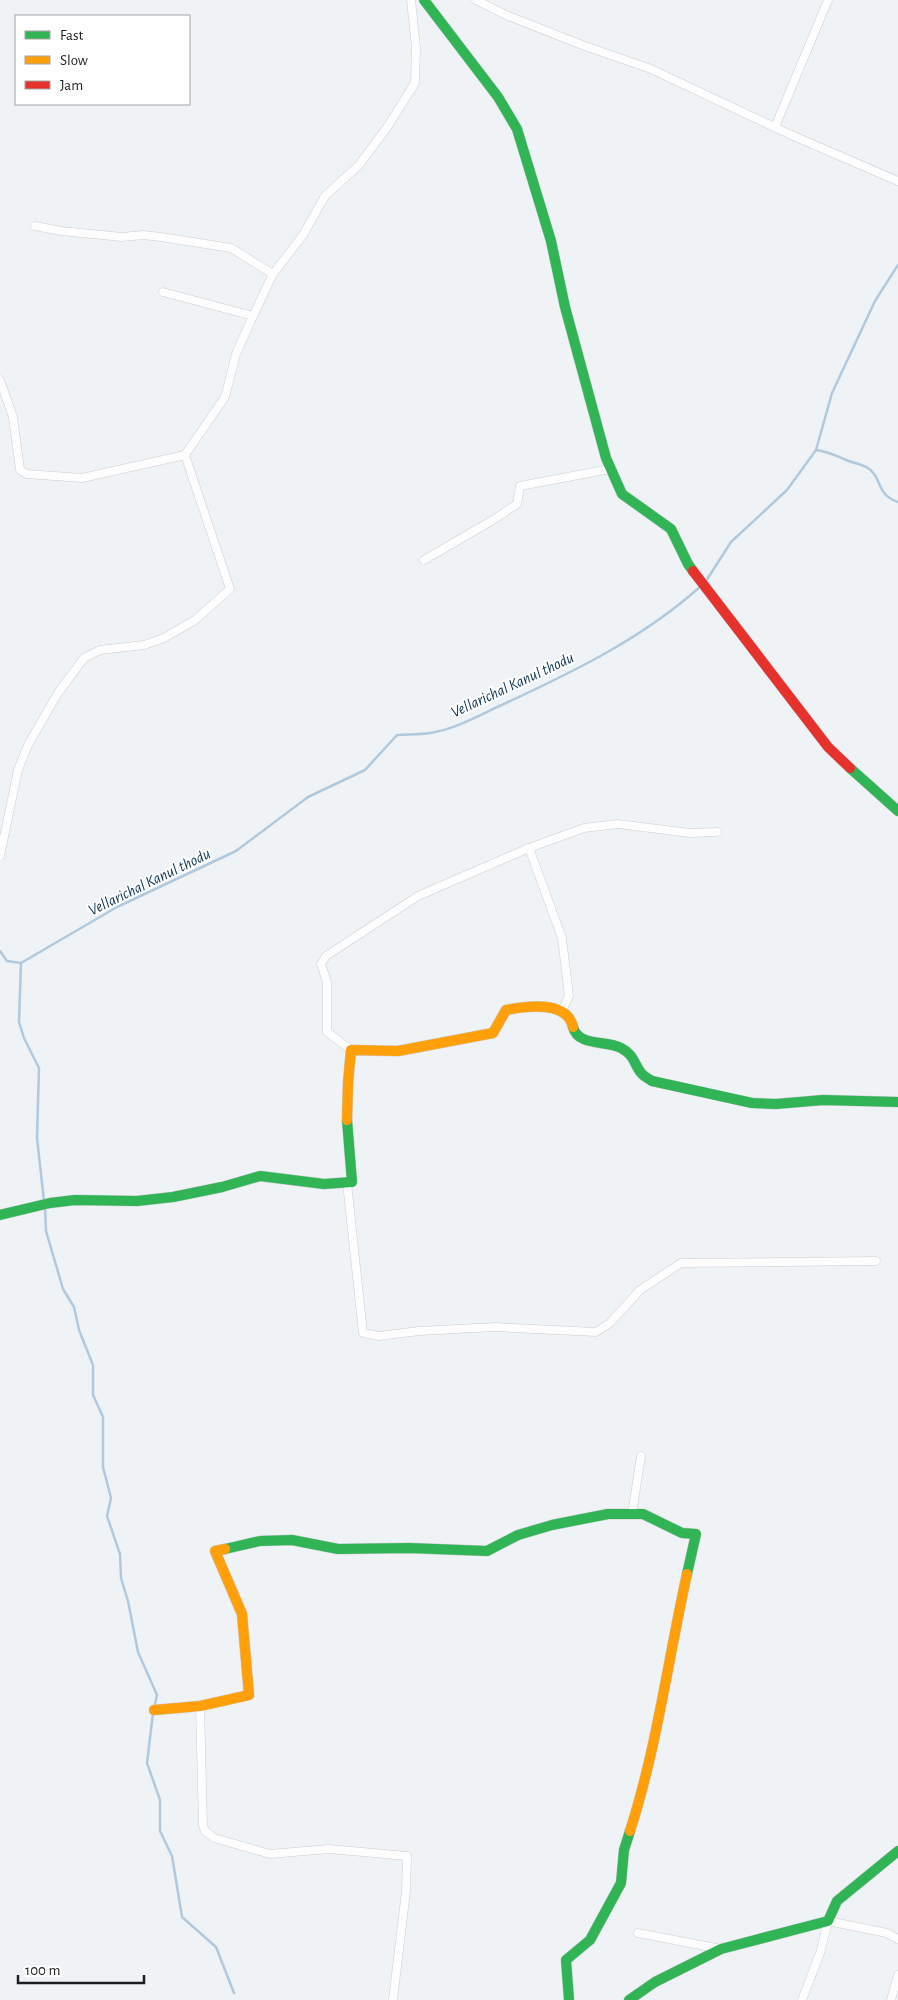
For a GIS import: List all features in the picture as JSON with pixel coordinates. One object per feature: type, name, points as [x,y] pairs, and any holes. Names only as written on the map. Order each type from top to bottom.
[{"type":"street","points":[[0,380],[13,417],[20,470],[27,474],[82,478],[185,455],[225,397],[236,354],[273,274],[303,235],[325,196],[359,165],[388,126],[415,83],[416,48],[411,0]]},
{"type":"street","points":[[424,0],[498,97],[517,129],[551,241],[565,307],[606,458],[622,494],[671,529],[688,564],[828,747],[898,811]]},
{"type":"street","points":[[476,0],[582,45],[651,69],[775,127],[898,181]]},
{"type":"street","points":[[775,127],[828,0]]},
{"type":"street","points":[[35,226],[61,231],[161,237],[230,248],[273,274]]},
{"type":"street","points":[[164,292],[253,316]]},
{"type":"street","points":[[0,856],[18,770],[28,745],[58,693],[84,658],[100,650],[144,645],[164,638],[195,620],[230,589],[185,455]]},
{"type":"street","points":[[424,560],[517,504],[520,486],[610,469]]},
{"type":"street","points":[[717,832],[690,833],[618,824],[584,828],[529,848],[418,896],[326,956],[321,964],[327,982],[327,1032],[351,1050],[398,1052],[470,1036],[493,1033],[506,1010],[521,1006],[543,1007],[562,1011],[570,1018],[574,1033],[583,1039],[620,1048],[634,1058],[642,1074],[652,1081],[752,1103],[776,1104],[844,1100],[898,1102]]},
{"type":"street","points":[[529,848],[562,938],[569,996],[562,1011]]},
{"type":"street","points":[[0,1215],[50,1203],[75,1200],[137,1201],[173,1196],[222,1188],[260,1176],[324,1184],[352,1182],[347,1138],[346,1100],[351,1050]]},
{"type":"street","points":[[347,1183],[364,1333],[378,1336],[419,1331],[495,1327],[596,1332],[610,1323],[640,1290],[681,1263],[876,1261]]},
{"type":"street","points":[[632,1514],[641,1456]]},
{"type":"street","points":[[154,1710],[200,1706],[249,1695],[242,1614],[215,1551],[260,1541],[292,1540],[338,1549],[409,1548],[486,1551],[518,1535],[552,1524],[608,1514],[643,1514],[682,1533],[696,1534],[676,1623],[664,1696],[658,1715],[639,1803],[624,1850],[621,1882],[590,1940],[566,1960],[569,2000]]},
{"type":"street","points":[[200,1706],[203,1826],[205,1831],[214,1838],[270,1854],[329,1849],[407,1856],[406,1891],[393,2000]]},
{"type":"street","points":[[802,2000],[820,1953],[828,1921],[837,1901],[898,1851]]},
{"type":"street","points":[[629,2000],[655,1982],[721,1949],[828,1921],[887,1934],[898,1939]]},
{"type":"street","points":[[638,1933],[721,1949]]},
{"type":"street","points":[[891,2000],[898,1975]]},
{"type":"waterway","name":"Vellarichal Kanul thodu","points":[[706,581],[731,542],[787,490],[816,450],[832,393],[875,301],[898,265]]},
{"type":"waterway","points":[[816,450],[868,468],[876,476],[886,495],[898,502]]},
{"type":"waterway","name":"Vellarichal Kanul thodu","points":[[0,951],[7,961],[21,963],[117,907],[236,851],[308,797],[365,770],[397,735],[430,733],[453,727],[558,678],[633,637],[680,604],[702,585]]},
{"type":"waterway","points":[[21,963],[19,1022],[24,1038],[39,1068],[37,1138],[44,1201]]},
{"type":"waterway","points":[[45,1206],[46,1231],[63,1289],[74,1307],[79,1330],[93,1365],[93,1395],[103,1417],[103,1467],[111,1498],[107,1516],[120,1554],[121,1578],[128,1601],[138,1652],[157,1695],[154,1708]]},
{"type":"waterway","points":[[153,1713],[147,1763],[160,1800],[160,1831],[172,1856],[182,1917],[216,1947],[234,1993]]},
{"type":"traffic: fast","points":[[424,0],[498,97],[517,129],[551,241],[565,307],[606,458],[622,494],[671,529],[693,571]]},
{"type":"traffic: fast","points":[[850,768],[898,811]]},
{"type":"traffic: fast","points":[[573,1027],[581,1038],[615,1046],[626,1051],[632,1057],[639,1071],[652,1081],[752,1103],[776,1104],[823,1100],[898,1102]]},
{"type":"traffic: fast","points":[[0,1215],[50,1203],[75,1200],[137,1201],[173,1197],[222,1187],[260,1176],[324,1184],[352,1182],[347,1120]]},
{"type":"traffic: fast","points":[[225,1549],[260,1541],[292,1540],[338,1549],[409,1548],[487,1551],[518,1535],[552,1525],[608,1514],[643,1514],[682,1533],[696,1534],[687,1574]]},
{"type":"traffic: fast","points":[[569,2000],[566,1960],[590,1940],[621,1883],[624,1850],[630,1831]]},
{"type":"traffic: fast","points":[[629,2000],[655,1982],[721,1949],[828,1921],[837,1901],[898,1851]]},
{"type":"traffic: slow","points":[[347,1120],[351,1050],[398,1051],[493,1033],[506,1010],[524,1007],[545,1007],[563,1012],[569,1018],[573,1027]]},
{"type":"traffic: slow","points":[[154,1710],[200,1706],[249,1695],[242,1614],[215,1551],[225,1549]]},
{"type":"traffic: slow","points":[[630,1831],[648,1767],[687,1574]]},
{"type":"traffic: jam","points":[[693,571],[828,747],[850,768]]}]
